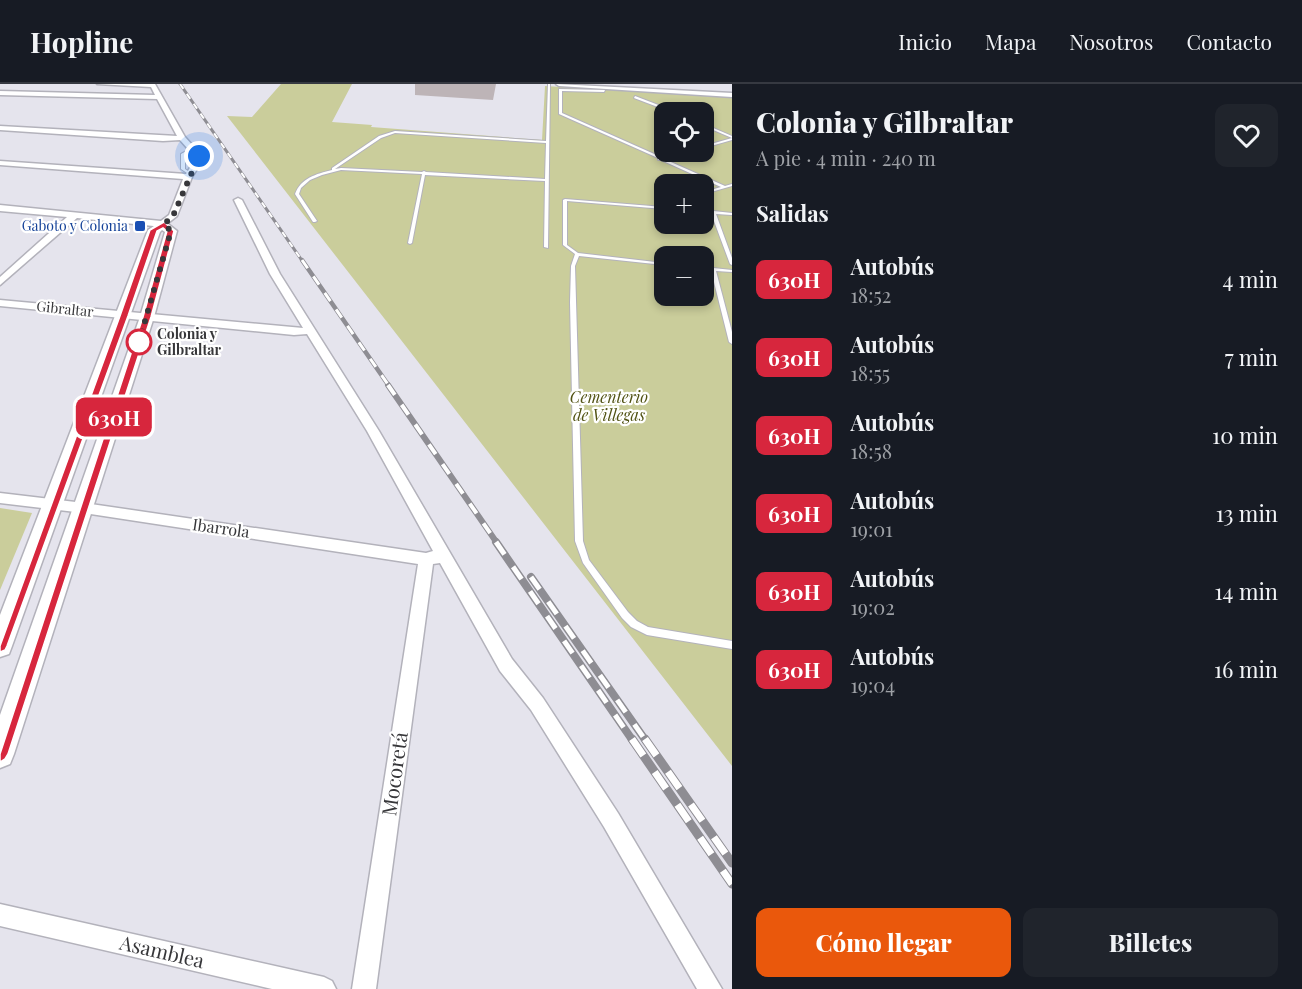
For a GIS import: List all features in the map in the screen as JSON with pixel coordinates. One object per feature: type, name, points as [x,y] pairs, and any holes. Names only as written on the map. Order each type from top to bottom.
[{"type":"street","points":[[0,646],[154,230],[173,216],[189,176],[199,160],[199,156],[182,138],[152,85],[100,84]]},
{"type":"street","points":[[559,84],[732,95]]},
{"type":"street","points":[[705,84],[709,93]]},
{"type":"street","points":[[0,93],[159,97]]},
{"type":"street","points":[[0,128],[163,139],[182,138]]},
{"type":"street","points":[[0,163],[189,176]]},
{"type":"street","points":[[238,200],[274,274],[373,431],[434,557],[506,665],[537,704],[611,820],[710,989]]},
{"type":"street","points":[[0,208],[164,224],[171,231],[147,317],[0,754]]},
{"type":"street","points":[[0,282],[75,215]]},
{"type":"street","name":"Gibraltar","points":[[0,303],[294,332],[309,331]]},
{"type":"street","name":"Ibarrola","points":[[0,498],[434,557]]},
{"type":"street","name":"Mocoretá","points":[[364,989],[434,557]]},
{"type":"street","name":"Asamblea","points":[[0,915],[324,989]]},
{"type":"lane","points":[[546,247],[549,84]]},
{"type":"lane","points":[[603,92],[560,90],[560,113],[654,157]]},
{"type":"lane","points":[[635,97],[654,104]]},
{"type":"lane","points":[[714,130],[732,138]]},
{"type":"lane","points":[[315,221],[297,194],[303,183],[343,163],[384,135],[394,132],[548,142]]},
{"type":"lane","points":[[714,144],[732,138]]},
{"type":"lane","points":[[189,176],[183,169],[183,154],[192,148]]},
{"type":"lane","points":[[666,162],[724,187]]},
{"type":"lane","points":[[321,174],[352,168],[547,180]]},
{"type":"lane","points":[[410,243],[424,172]]},
{"type":"lane","points":[[714,190],[732,185]]},
{"type":"lane","points":[[654,207],[565,200],[566,245],[577,254],[654,263]]},
{"type":"lane","points":[[714,212],[732,214]]},
{"type":"lane","points":[[714,215],[732,264]]},
{"type":"lane","points":[[577,254],[573,266],[573,302],[581,552],[625,615],[634,624],[647,632],[732,645]]},
{"type":"lane","points":[[714,269],[732,271]]},
{"type":"lane","points":[[714,276],[732,342]]},
{"type":"green space","name":"Cementerio de Villegas","points":[[281,84],[352,84],[332,122],[542,140],[545,86],[732,97],[732,766],[227,116],[252,117]]},
{"type":"green space","points":[[0,508],[32,513],[0,590]]},
{"type":"building","points":[[415,84],[496,84],[493,100],[415,95]]},
{"type":"railway","points":[[180,84],[303,262]]},
{"type":"railway","points":[[302,260],[389,386]]},
{"type":"railway","points":[[388,385],[497,543]]},
{"type":"railway","points":[[496,542],[633,741]]},
{"type":"railway","points":[[531,577],[646,741]]},
{"type":"railway","points":[[632,739],[732,884]]},
{"type":"railway","points":[[645,739],[732,863]]},
{"type":"bus line","name":"630H","points":[[0,646],[154,230],[164,224],[171,231],[147,317],[0,754]]},
{"type":"place","name":"Gaboto y Colonia","points":[[140,226]]},
{"type":"place","name":"Colonia y Gilbraltar","points":[[139,342]]},
{"type":"route","points":[[139,342],[171,231],[164,224],[172,219],[188,177],[199,160],[199,156]]}]
